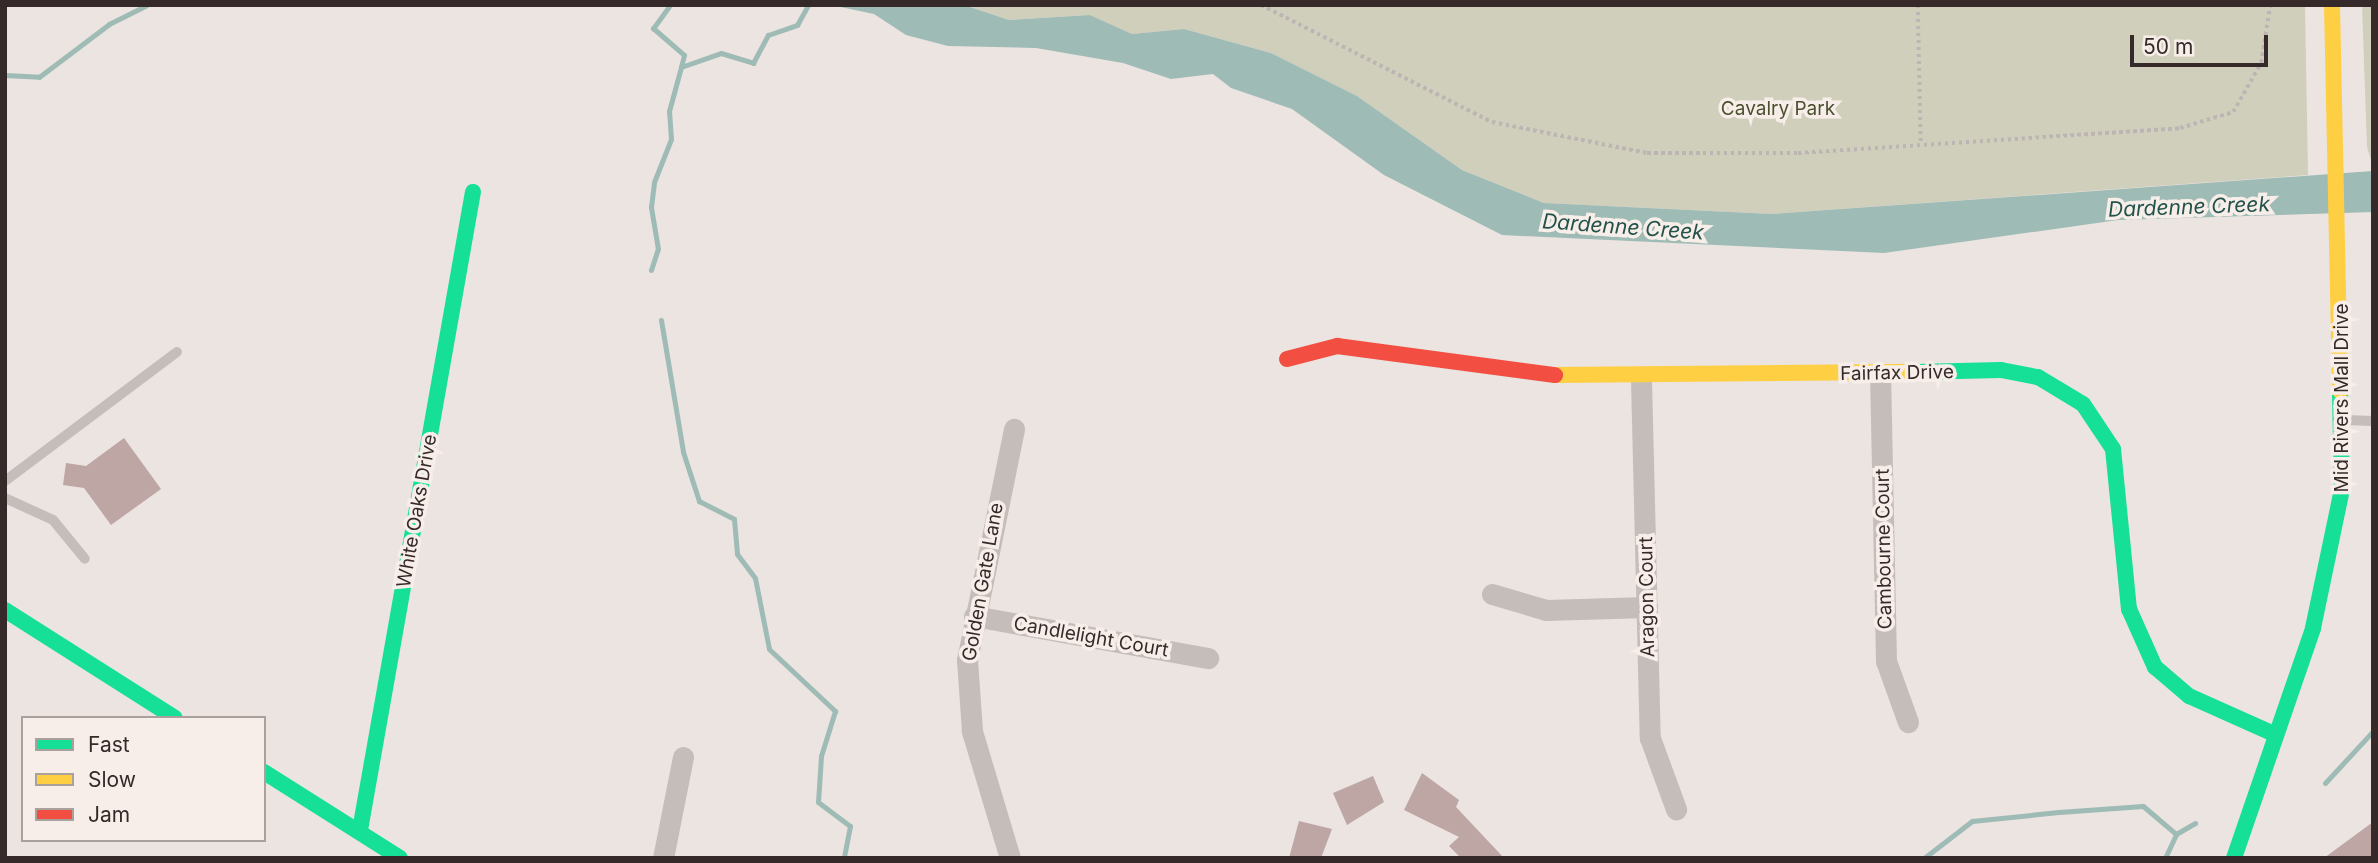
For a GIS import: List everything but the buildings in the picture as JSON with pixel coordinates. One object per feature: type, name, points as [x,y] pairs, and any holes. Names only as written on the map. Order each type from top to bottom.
[{"type":"street","name":"Mid Rivers Mall Drive","points":[[2234,858],[2329,566],[2342,489],[2345,420],[2332,5]]},
{"type":"street","name":"White Oaks Drive","points":[[360,830],[473,192]]},
{"type":"street","name":"Fairfax Drive","points":[[1287,359],[1337,346],[1561,378],[1641,380],[2015,372],[2060,388],[2083,404],[2113,449],[2120,472],[2129,609],[2144,651],[2189,696],[2276,735]]},
{"type":"street","name":"Cambourne Court","points":[[1880,373],[1886,662],[1908,722]]},
{"type":"street","name":"Aragon Court","points":[[1641,380],[1650,738],[1676,809]]},
{"type":"street","name":"Golden Gate Lane","points":[[1010,858],[969,712],[974,616],[1014,429]]},
{"type":"street","points":[[1492,594],[1546,610],[1647,607]]},
{"type":"street","points":[[5,610],[171,716]]},
{"type":"street","name":"Candlelight Court","points":[[974,616],[1208,658]]},
{"type":"street","points":[[663,858],[683,757]]},
{"type":"street","points":[[266,773],[360,830],[400,858]]},
{"type":"lane","points":[[5,481],[177,352]]},
{"type":"lane","points":[[2345,420],[2373,421]]},
{"type":"lane","points":[[5,498],[53,520],[85,559]]},
{"type":"path","points":[[1261,5],[1492,122],[1559,138],[1647,153],[1921,144],[2180,128],[2233,112],[2260,63],[2270,5]]},
{"type":"path","points":[[1918,5],[1921,144]]},
{"type":"green space","name":"Cavalry Park","points":[[964,5],[2305,5],[2308,175],[1772,214],[1544,203],[1462,170],[1357,96],[1271,53],[1184,29],[1132,34],[1090,15],[1009,20]]},
{"type":"green space","points":[[2362,5],[2373,5],[2373,167],[2367,147]]},
{"type":"water","name":"Dardenne Creek","points":[[831,5],[964,5],[1009,20],[1090,15],[1132,34],[1184,29],[1271,53],[1357,96],[1462,170],[1544,203],[1772,214],[2373,171],[2373,212],[2118,220],[1884,253],[1502,235],[1384,175],[1292,109],[1231,88],[1213,74],[1171,79],[1123,63],[1036,48],[948,46],[906,35],[874,14]]},
{"type":"waterway","points":[[5,75],[39,77],[109,24],[147,5]]},
{"type":"waterway","points":[[670,5],[653,28],[684,55],[681,67]]},
{"type":"waterway","points":[[651,270],[658,249],[651,207],[654,182],[671,139],[669,111],[681,67],[721,53],[753,63],[768,35],[797,25],[808,5]]},
{"type":"waterway","points":[[661,320],[683,452],[699,501],[734,519],[737,554],[755,578],[769,649],[835,711],[821,756],[818,802],[850,826],[844,858]]},
{"type":"waterway","points":[[2325,783],[2373,731]]},
{"type":"waterway","points":[[1924,858],[1972,821],[2059,812],[2143,806],[2176,834]]},
{"type":"waterway","points":[[2165,858],[2176,834],[2195,823]]},
{"type":"traffic: fast","points":[[360,830],[473,192]]},
{"type":"traffic: fast","points":[[1916,372],[2001,370],[2038,377],[2083,404],[2113,449],[2129,609],[2155,667],[2189,696],[2276,735]]},
{"type":"traffic: fast","points":[[2234,858],[2313,628],[2342,489],[2340,391]]},
{"type":"traffic: fast","points":[[5,610],[172,716]]},
{"type":"traffic: fast","points":[[266,773],[400,858]]},
{"type":"traffic: slow","points":[[2332,5],[2340,391]]},
{"type":"traffic: slow","points":[[1555,375],[1916,372]]},
{"type":"traffic: jam","points":[[1287,359],[1337,346],[1555,375]]}]
